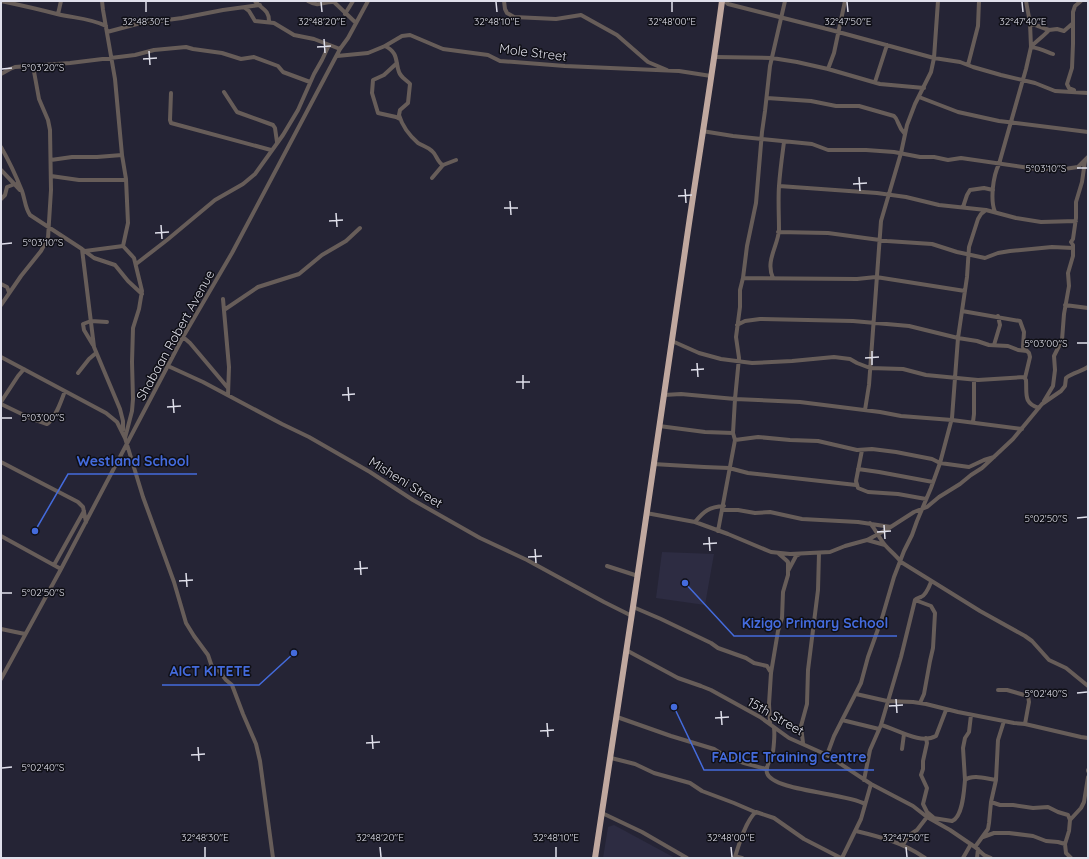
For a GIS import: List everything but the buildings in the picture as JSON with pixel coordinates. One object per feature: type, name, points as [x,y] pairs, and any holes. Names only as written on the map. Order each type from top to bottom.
[{"type":"highway","points":[[595,858],[638,576],[702,131],[715,57],[722,1]]},
{"type":"street","points":[[1,1],[30,6],[58,14],[98,22],[106,26]]},
{"type":"street","points":[[58,14],[61,1]]},
{"type":"street","points":[[102,1],[115,78],[122,155],[126,180],[128,223],[123,246]]},
{"type":"street","points":[[255,1],[264,8],[270,21]]},
{"type":"street","points":[[308,1],[320,5],[334,2],[356,23]]},
{"type":"street","points":[[345,14],[353,1]]},
{"type":"street","name":"Shabaan Robert Avenue","points":[[1,679],[61,569],[183,337],[232,253],[340,49],[368,1]]},
{"type":"street","points":[[504,1],[504,7],[507,13],[514,17],[556,19],[581,15],[617,35],[648,62],[671,72]]},
{"type":"street","points":[[725,1],[728,4],[934,58],[960,62],[1001,75],[1040,84],[1055,91],[1086,92]]},
{"type":"street","points":[[718,531],[735,440],[733,433],[739,361],[736,344],[740,307],[740,290],[756,203],[761,139],[772,58],[785,1]]},
{"type":"street","points":[[828,69],[834,53],[845,1]]},
{"type":"street","points":[[866,410],[881,221],[911,114],[931,72],[934,58],[938,1]]},
{"type":"street","points":[[968,65],[978,26],[979,1]]},
{"type":"street","points":[[995,212],[992,203],[995,174],[1011,122],[1031,47],[1030,23],[1026,1]]},
{"type":"street","points":[[1075,1],[1072,24],[1074,44],[1072,68],[1067,84],[1072,90],[1086,92]]},
{"type":"street","points":[[1074,8],[1081,1]]},
{"type":"street","points":[[107,32],[137,24],[260,5]]},
{"type":"street","points":[[245,8],[249,11],[255,22],[270,21],[278,24],[294,35],[314,39],[340,49]]},
{"type":"street","points":[[1030,23],[1049,30],[1057,29],[1065,31],[1072,24]]},
{"type":"street","points":[[1031,47],[1049,30]]},
{"type":"street","name":"Mole Street","points":[[337,56],[368,54],[402,36],[410,35],[443,49],[488,55],[500,61],[671,72],[679,71],[711,76]]},
{"type":"street","points":[[136,264],[215,200],[251,179],[277,143],[298,110],[310,82],[329,45]]},
{"type":"street","points":[[875,82],[887,45]]},
{"type":"street","points":[[385,46],[393,52],[401,75],[409,82],[410,85],[408,103],[399,113],[400,120]]},
{"type":"street","points":[[1,73],[15,67],[111,58],[135,55],[154,50],[186,47],[222,53],[241,59],[254,57],[278,66],[283,72],[310,82]]},
{"type":"street","points":[[1031,47],[1040,48],[1053,54]]},
{"type":"street","points":[[715,57],[772,58],[828,69],[883,85],[924,88]]},
{"type":"street","points":[[398,63],[384,75],[374,80],[372,90],[378,113],[396,117],[400,120],[409,133],[418,142],[431,150],[443,165]]},
{"type":"street","points":[[1,305],[47,242],[49,228],[51,160],[49,125],[40,102],[33,66]]},
{"type":"street","points":[[224,92],[237,112],[273,125],[275,128],[277,143]]},
{"type":"street","points":[[171,93],[171,122],[271,150]]},
{"type":"street","points":[[767,98],[868,108],[894,116],[899,128],[905,134]]},
{"type":"street","points":[[919,98],[958,112],[999,121],[1088,132]]},
{"type":"street","points":[[702,131],[733,136],[812,144],[828,150],[866,150],[901,153],[948,160],[961,158],[1043,170],[1056,166],[1063,169],[1076,167],[1082,165],[1088,157]]},
{"type":"street","points":[[773,278],[770,273],[770,264],[778,232],[779,186],[784,142]]},
{"type":"street","points":[[1,147],[23,192],[30,216],[97,260],[115,265],[128,281],[142,294]]},
{"type":"street","points":[[51,160],[72,157],[97,158],[109,155],[122,155]]},
{"type":"street","points":[[432,178],[443,165],[456,160]]},
{"type":"street","points":[[646,513],[695,522],[771,552],[830,552],[867,540],[891,527],[914,512],[927,507],[939,497],[987,465],[1039,408],[1053,386],[1055,370],[1054,356],[1062,340],[1065,305],[1069,286],[1068,273],[1072,259],[1073,245],[1071,242],[1073,239],[1076,221],[1076,202],[1082,182],[1085,161]]},
{"type":"street","points":[[1,170],[23,192]]},
{"type":"street","points":[[51,176],[86,180],[126,180]]},
{"type":"street","points":[[1,199],[5,195],[7,187],[15,184]]},
{"type":"street","points":[[779,186],[888,195],[939,206],[986,210],[1016,218],[1041,222],[1076,221]]},
{"type":"street","points":[[963,207],[966,195],[970,190],[984,188],[993,190]]},
{"type":"street","points":[[827,755],[842,720],[861,683],[894,577],[940,463],[952,420],[954,378],[969,247],[978,219],[986,210]]},
{"type":"street","points":[[224,310],[258,287],[299,274],[322,255],[346,241],[360,228]]},
{"type":"street","points":[[778,232],[828,233],[848,237],[864,237],[880,240],[932,244],[957,252],[985,258],[998,253],[1010,251],[1052,247],[1073,248]]},
{"type":"street","points":[[123,246],[131,254],[136,264],[142,294],[133,328],[132,411],[124,436]]},
{"type":"street","points":[[83,250],[123,246]]},
{"type":"street","points":[[83,250],[94,347]]},
{"type":"street","points":[[743,278],[857,279],[876,277],[965,291]]},
{"type":"street","points":[[1,284],[7,287],[10,292]]},
{"type":"street","points":[[223,299],[229,367],[228,395]]},
{"type":"street","points":[[1065,305],[1088,308]]},
{"type":"street","points":[[962,310],[1020,321],[1024,332],[1023,347],[1028,351],[1030,361],[1025,378],[1028,401],[1032,406],[1039,408]]},
{"type":"street","points":[[994,345],[1000,325],[998,316]]},
{"type":"street","points":[[737,325],[745,321],[760,319],[873,323],[909,326],[958,338],[977,340],[994,345],[1008,346],[1018,350],[1028,351]]},
{"type":"street","points":[[107,322],[91,320],[83,326],[94,347],[120,409],[123,421],[124,436]]},
{"type":"street","points":[[183,337],[190,343],[228,388]]},
{"type":"street","points":[[672,341],[699,353],[721,359],[758,364],[834,357],[850,359],[870,368],[902,369],[926,375],[974,380],[1019,377],[1025,378]]},
{"type":"street","points":[[78,373],[96,353]]},
{"type":"street","points":[[1,357],[114,418],[119,425],[127,444],[143,497],[174,582],[186,623],[206,652],[212,666],[232,685],[258,748],[273,858]]},
{"type":"street","name":"Misheni Street","points":[[168,366],[309,437],[365,468],[414,500],[480,538],[528,560],[632,616]]},
{"type":"street","points":[[1042,404],[1061,391],[1070,374],[1088,367]]},
{"type":"street","points":[[24,369],[1,403],[30,418],[46,424],[55,414],[65,391]]},
{"type":"street","points":[[973,422],[974,380]]},
{"type":"street","points":[[664,395],[694,395],[735,399],[800,402],[905,416],[1022,428]]},
{"type":"street","points":[[659,426],[705,432],[733,433]]},
{"type":"street","points":[[735,440],[758,437],[818,441],[851,449],[891,451],[932,459],[940,463],[970,467],[995,456]]},
{"type":"street","points":[[856,485],[862,450]]},
{"type":"street","points":[[1,462],[78,502],[83,507],[86,522]]},
{"type":"street","points":[[653,464],[704,468],[729,468],[748,473],[856,485],[858,488],[868,492],[898,494],[926,499]]},
{"type":"street","points":[[858,469],[933,482]]},
{"type":"street","points":[[695,522],[700,515],[710,508],[723,508],[755,513],[770,512],[802,519],[870,523],[891,527]]},
{"type":"street","points":[[54,565],[84,511]]},
{"type":"street","points":[[870,523],[885,546]]},
{"type":"street","points":[[1,536],[61,569]]},
{"type":"street","points":[[867,540],[885,546],[895,554],[900,562],[931,582],[991,618],[1025,636],[1032,641],[1049,660],[1066,668],[1088,686]]},
{"type":"street","points":[[777,553],[786,560],[788,571]]},
{"type":"street","points":[[770,723],[769,704],[771,673],[778,631],[782,618],[783,592],[788,571],[796,556],[800,553]]},
{"type":"street","points":[[803,743],[801,726],[807,704],[808,670],[818,590],[819,553]]},
{"type":"street","points":[[607,566],[638,576]]},
{"type":"street","points":[[864,780],[870,750],[880,727],[901,657],[915,600],[923,596],[929,588],[931,582]]},
{"type":"street","points":[[915,600],[931,606],[935,613],[933,648],[924,694],[920,703]]},
{"type":"street","points":[[633,607],[711,643],[718,648],[746,658],[754,663],[767,666],[771,673]]},
{"type":"street","points":[[1,630],[25,634]]},
{"type":"street","name":"15th Street","points":[[626,650],[678,678],[710,690],[770,723],[774,728],[789,738],[827,755],[864,780],[913,806],[927,817],[950,830],[991,858]]},
{"type":"street","points":[[998,690],[1007,690],[1028,696],[1029,702],[1025,724]]},
{"type":"street","points":[[856,694],[887,701],[913,702],[933,705],[946,710],[1025,724],[1088,738]]},
{"type":"street","points":[[842,720],[892,728],[911,737],[926,738],[936,736],[946,710]]},
{"type":"street","points":[[903,845],[908,836],[917,830],[927,817],[952,821],[957,818],[965,780],[963,748],[965,738],[969,732],[971,714]]},
{"type":"street","points":[[617,716],[671,736],[714,749],[725,756],[744,764],[766,769]]},
{"type":"street","points":[[965,858],[983,837],[989,823],[991,802],[996,780],[998,740],[1004,721]]},
{"type":"street","points":[[774,728],[774,748],[766,769],[768,776],[779,783],[805,790],[849,798],[865,804]]},
{"type":"street","points":[[902,749],[904,734]]},
{"type":"street","points":[[926,738],[927,744],[921,775],[927,788],[924,804],[927,812],[933,817]]},
{"type":"street","points":[[611,758],[635,764],[654,773],[690,783],[705,792],[774,818],[804,839],[842,858],[861,819],[871,784]]},
{"type":"street","points":[[965,780],[970,777],[996,780]]},
{"type":"street","points":[[1070,820],[1081,808],[1084,802],[1088,777]]},
{"type":"street","points":[[991,802],[1000,805],[1014,805],[1033,808],[1048,807],[1058,812],[1068,814],[1070,820],[1069,831],[1065,844],[1066,853],[1071,858]]},
{"type":"street","points":[[742,858],[734,857],[746,828],[755,812]]},
{"type":"street","points":[[602,813],[642,832],[688,858]]},
{"type":"street","points":[[856,831],[888,839],[916,851],[925,858]]},
{"type":"street","points":[[983,837],[994,833],[1009,833],[1033,836],[1046,841],[1065,844]]},
{"type":"street","points":[[975,847],[977,858]]},
{"type":"shaded area","points":[[662,552],[714,554],[705,605],[656,598]]},
{"type":"shaded area","points":[[614,825],[675,858],[603,858],[608,827]]},
{"type":"place","name":"Westland School","points":[[35,531]]},
{"type":"place","name":"Kizigo Primary School","points":[[685,583]]},
{"type":"place","name":"AICT KITETE","points":[[294,653]]},
{"type":"place","name":"FADICE Training Centre","points":[[674,707]]}]
